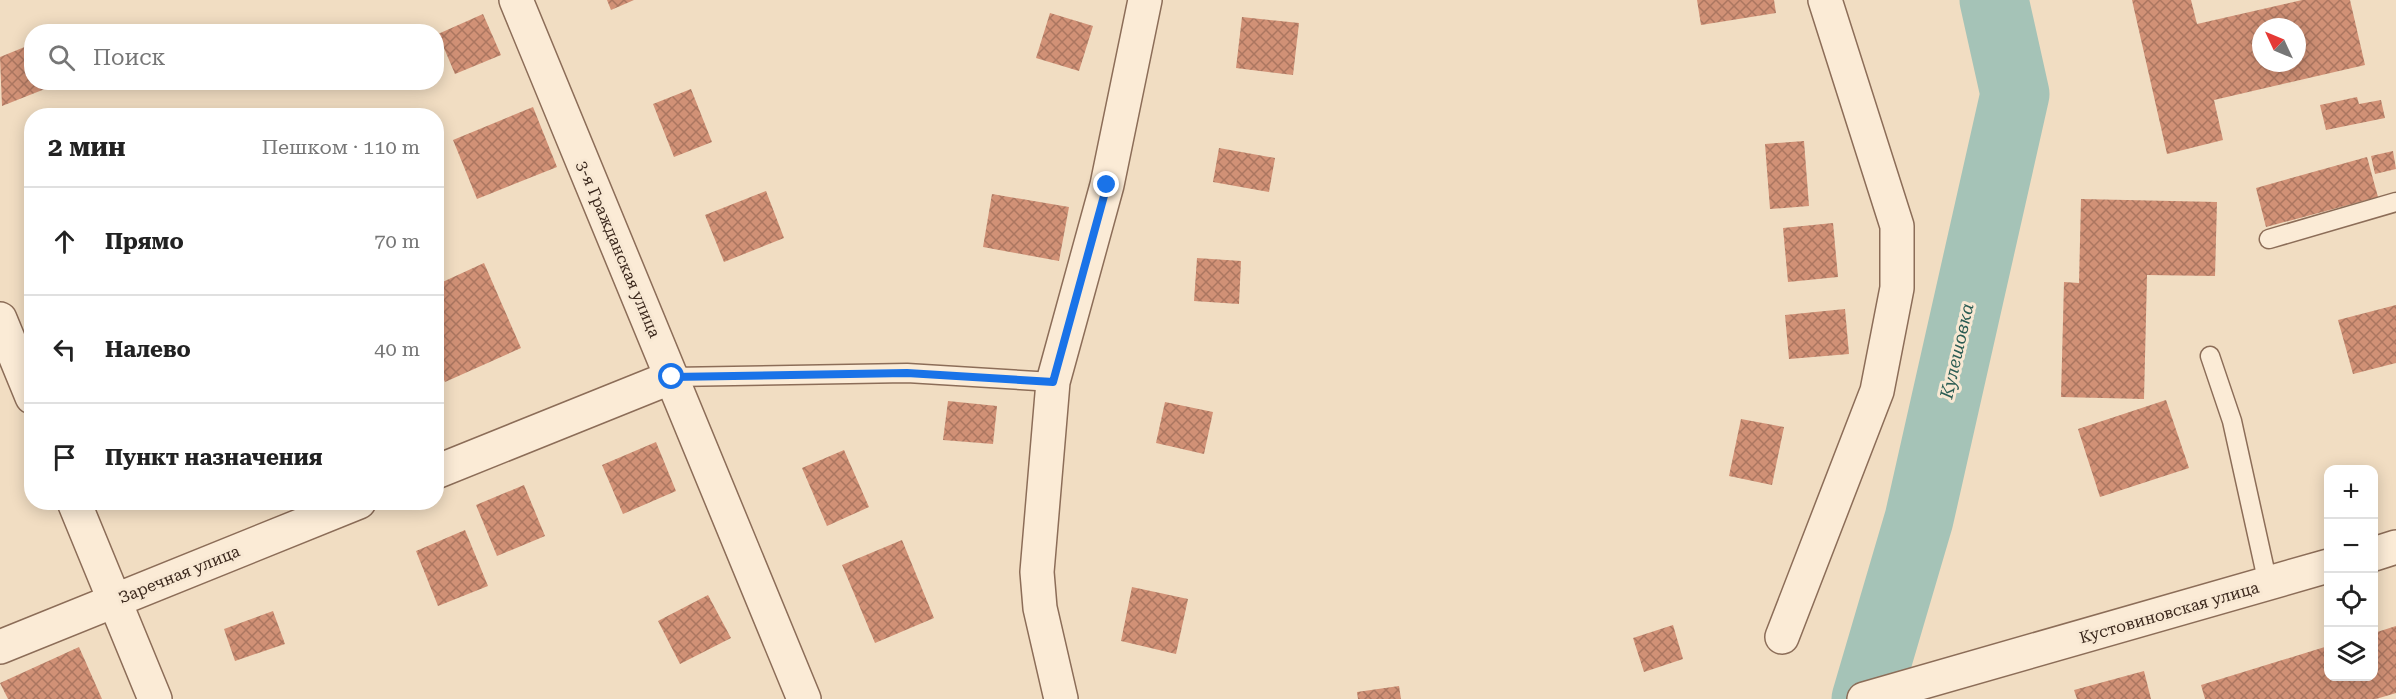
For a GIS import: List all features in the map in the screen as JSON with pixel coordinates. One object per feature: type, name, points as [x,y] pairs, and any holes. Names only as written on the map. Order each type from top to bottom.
[{"type":"street","name":"3-я Гражданская улица","points":[[516,0],[804,699]]},
{"type":"street","points":[[1061,699],[1040,608],[1037,572],[1053,382],[1107,185],[1144,0]]},
{"type":"street","points":[[1782,637],[1877,391],[1897,288],[1897,226],[1825,0]]},
{"type":"street","points":[[0,319],[24,378]]},
{"type":"street","points":[[444,468],[672,377]]},
{"type":"street","points":[[77,510],[154,699]]},
{"type":"street","name":"Заречная улица","points":[[0,647],[339,510]]},
{"type":"street","points":[[2378,552],[2396,547]]},
{"type":"street","name":"Кустовиновская улица","points":[[1864,699],[2324,567]]},
{"type":"lane","points":[[2269,239],[2396,202]]},
{"type":"lane","points":[[2211,356],[2232,421],[2268,584]]},
{"type":"lane","points":[[672,377],[907,373],[1053,382]]},
{"type":"building","points":[[607,0],[634,0],[611,10]]},
{"type":"building","points":[[1697,0],[1774,0],[1776,13],[1701,25]]},
{"type":"building","points":[[2132,0],[2191,0],[2197,24],[2302,0],[2350,0],[2365,65],[2214,100],[2223,140],[2167,154]]},
{"type":"building","points":[[1050,13],[1093,26],[1079,71],[1036,58]]},
{"type":"building","points":[[483,14],[501,55],[455,74],[444,48],[444,31]]},
{"type":"building","points":[[1242,17],[1299,23],[1293,75],[1236,68]]},
{"type":"building","points":[[24,47],[24,90],[42,90],[2,106],[0,57]]},
{"type":"building","points":[[691,89],[712,142],[674,157],[653,104]]},
{"type":"building","points":[[2357,97],[2359,104],[2381,100],[2385,118],[2326,130],[2320,105]]},
{"type":"building","points":[[533,107],[557,167],[477,199],[453,140]]},
{"type":"building","points":[[1804,141],[1809,206],[1770,209],[1765,144]]},
{"type":"building","points":[[1219,148],[1275,158],[1269,192],[1213,182]]},
{"type":"building","points":[[2393,151],[2396,169],[2375,174],[2371,156]]},
{"type":"building","points":[[2367,157],[2378,197],[2266,227],[2256,188]]},
{"type":"building","points":[[766,191],[784,238],[724,262],[705,215]]},
{"type":"building","points":[[992,194],[1069,207],[1059,261],[983,247]]},
{"type":"building","points":[[2081,199],[2217,202],[2215,276],[2147,275],[2144,399],[2061,397],[2064,282],[2079,283]]},
{"type":"building","points":[[1833,223],[1838,277],[1788,282],[1783,228]]},
{"type":"building","points":[[1197,258],[1241,261],[1239,304],[1194,301]]},
{"type":"building","points":[[484,263],[521,348],[445,382],[444,281]]},
{"type":"building","points":[[2396,305],[2396,363],[2353,374],[2338,320]]},
{"type":"building","points":[[1845,309],[1849,354],[1789,359],[1785,315]]},
{"type":"building","points":[[2166,400],[2189,468],[2100,497],[2078,429]]},
{"type":"building","points":[[948,401],[997,406],[993,444],[943,440]]},
{"type":"building","points":[[1165,402],[1213,412],[1204,454],[1156,443]]},
{"type":"building","points":[[1741,419],[1784,427],[1772,485],[1729,476]]},
{"type":"building","points":[[656,442],[676,491],[623,514],[602,465]]},
{"type":"building","points":[[844,450],[869,507],[827,526],[802,468]]},
{"type":"building","points":[[524,485],[545,536],[497,556],[476,505]]},
{"type":"building","points":[[465,530],[488,586],[438,606],[416,551]]},
{"type":"building","points":[[902,540],[934,618],[875,643],[842,565]]},
{"type":"building","points":[[1132,587],[1188,599],[1176,654],[1121,641]]},
{"type":"building","points":[[708,595],[731,638],[680,664],[658,621]]},
{"type":"building","points":[[273,611],[285,644],[235,661],[224,629]]},
{"type":"building","points":[[1673,625],[1683,659],[1644,672],[1633,638]]},
{"type":"building","points":[[2396,626],[2396,693],[2376,699],[2205,699],[2201,685],[2324,647],[2324,681],[2378,681],[2378,632]]},
{"type":"building","points":[[79,647],[102,699],[8,699],[0,683]]},
{"type":"building","points":[[2144,671],[2151,699],[2077,699],[2074,690]]},
{"type":"building","points":[[1399,686],[1401,699],[1358,699],[1357,692]]},
{"type":"waterway","name":"Кулешовка","points":[[1866,699],[1919,519],[2015,94],[1994,0]]},
{"type":"route","points":[[672,377],[907,373],[1053,382],[1107,185]]}]
